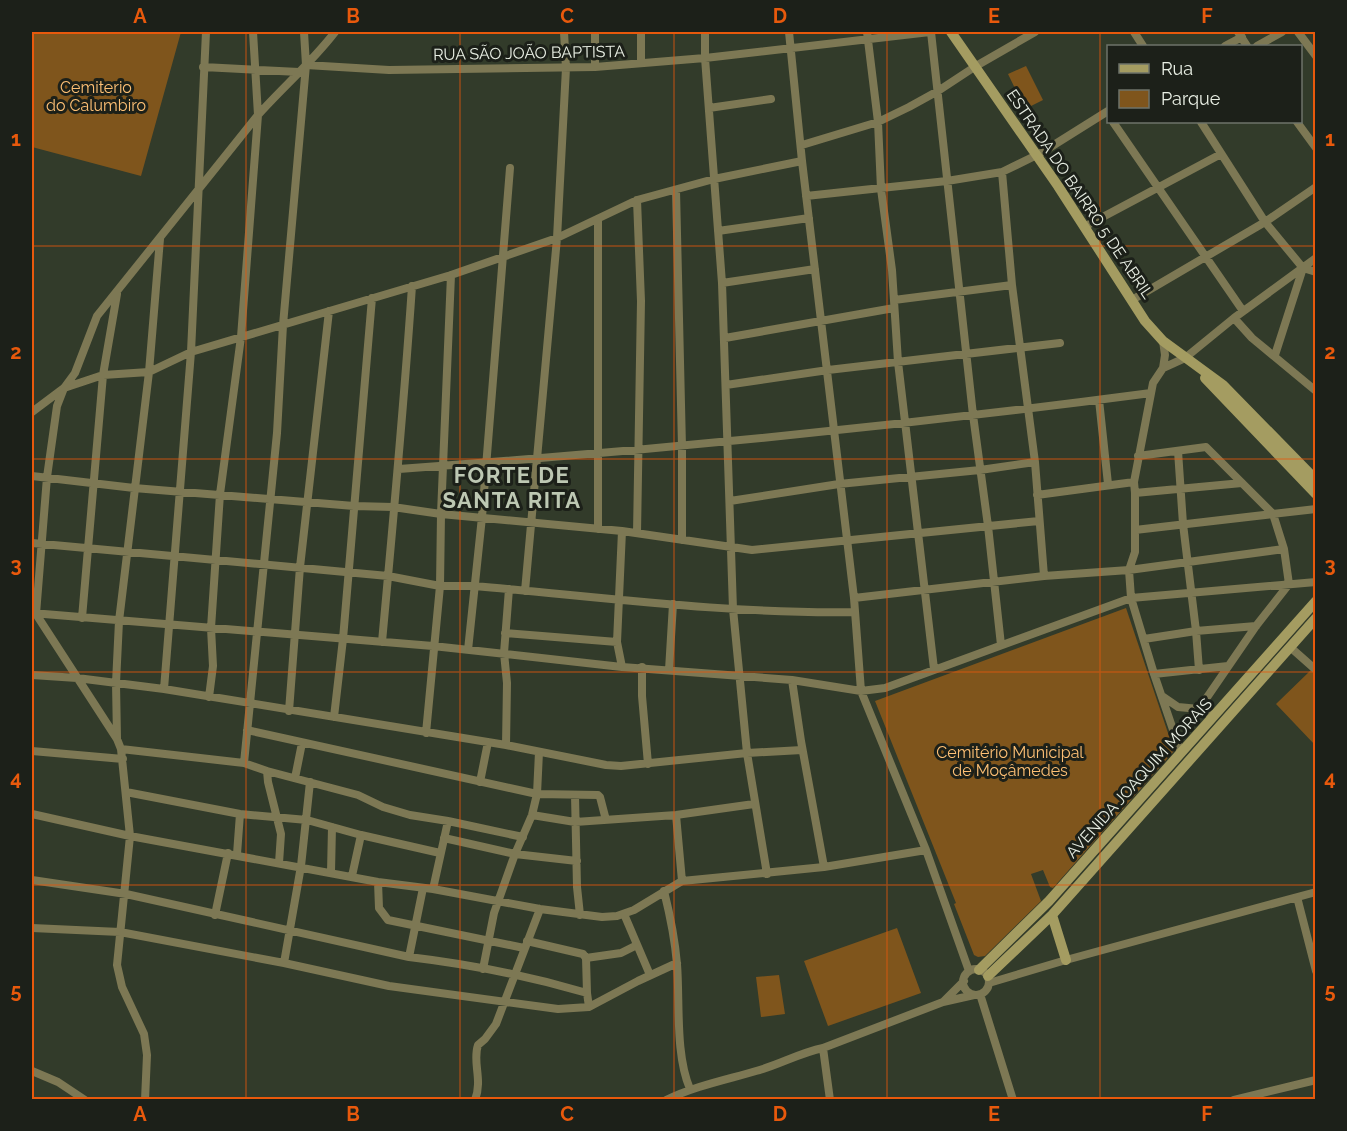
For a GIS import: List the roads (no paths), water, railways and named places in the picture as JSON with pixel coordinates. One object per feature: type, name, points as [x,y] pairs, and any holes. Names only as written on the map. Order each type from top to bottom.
[{"type":"street","points":[[164,690],[191,352],[206,32]]},
{"type":"street","points":[[209,697],[213,666],[211,628],[220,494],[241,337],[258,115],[253,32]]},
{"type":"street","points":[[244,763],[276,433],[306,65],[304,32]]},
{"type":"street","points":[[32,412],[64,387],[75,373],[98,316],[258,115],[321,51],[335,32]]},
{"type":"street","points":[[525,591],[557,238],[566,68],[564,32]]},
{"type":"street","points":[[595,32],[595,67]]},
{"type":"street","points":[[641,32],[641,63]]},
{"type":"street","points":[[705,32],[725,338],[733,609],[738,677],[754,804],[767,874]]},
{"type":"street","points":[[666,1100],[690,1089],[757,1071],[811,1050],[823,1048],[943,1002],[978,995],[987,990],[926,850],[861,691],[854,598],[806,196],[789,32]]},
{"type":"street","points":[[931,32],[1001,645]]},
{"type":"street","name":"RUA SÃO JOÃO BAPTISTA","points":[[306,65],[389,70],[595,67],[705,58],[867,35],[931,32]]},
{"type":"street","name":"ESTRADA DO BAIRRO 5 DE ABRIL","points":[[951,32],[1037,156],[1145,321],[1163,341],[1189,361]]},
{"type":"street","points":[[802,145],[878,122],[938,91],[1035,32]]},
{"type":"street","points":[[1134,32],[1142,45]]},
{"type":"street","points":[[1259,45],[1282,32]]},
{"type":"street","points":[[1299,32],[1316,56]]},
{"type":"street","points":[[1226,45],[1240,34]]},
{"type":"street","points":[[867,35],[878,122],[881,189],[898,362],[934,669]]},
{"type":"street","points":[[203,67],[299,72]]},
{"type":"street","points":[[709,108],[771,99]]},
{"type":"street","points":[[806,196],[947,182],[1002,171],[1037,156],[1107,114]]},
{"type":"street","points":[[1114,123],[1243,311]]},
{"type":"street","points":[[1202,123],[1265,222],[1303,268],[1316,272]]},
{"type":"street","points":[[1299,123],[1316,148]]},
{"type":"street","points":[[1084,227],[1221,154]]},
{"type":"street","points":[[64,387],[103,375],[148,372],[191,352],[451,275],[557,238],[637,200],[714,179],[802,161]]},
{"type":"street","points":[[468,650],[482,517],[510,168]]},
{"type":"street","points":[[1002,171],[1019,348],[1035,462],[1044,576]]},
{"type":"street","points":[[1132,300],[1265,222],[1316,187]]},
{"type":"street","points":[[676,190],[682,447],[681,540]]},
{"type":"street","points":[[637,200],[641,301],[637,533]]},
{"type":"street","points":[[718,231],[809,218]]},
{"type":"street","points":[[598,219],[598,529]]},
{"type":"street","points":[[117,739],[116,683],[119,621],[148,372],[160,239]]},
{"type":"street","points":[[1163,368],[1189,361],[1234,318],[1316,258]]},
{"type":"street","points":[[1275,356],[1303,268]]},
{"type":"street","points":[[722,283],[815,269]]},
{"type":"street","points":[[426,733],[440,586],[451,275]]},
{"type":"street","points":[[725,338],[821,321],[960,291],[1012,285]]},
{"type":"street","points":[[382,642],[393,507],[399,469],[412,286]]},
{"type":"street","points":[[82,618],[103,375],[117,292]]},
{"type":"street","points":[[334,717],[343,639],[372,298]]},
{"type":"street","points":[[289,711],[300,567],[329,311]]},
{"type":"street","points":[[1234,318],[1252,338],[1316,391]]},
{"type":"street","points":[[1163,341],[1165,355],[1163,368],[1153,383],[1134,482],[1136,493],[1135,552],[1129,570],[1131,598],[1181,753]]},
{"type":"street","points":[[726,385],[828,370],[1060,343]]},
{"type":"street","points":[[1189,361],[1223,385],[1316,480]]},
{"type":"street","points":[[1189,361],[1316,494]]},
{"type":"street","points":[[64,387],[57,406],[47,477],[34,614],[117,739],[121,749],[130,836],[126,894],[117,965],[118,977],[144,1034],[146,1045],[145,1100]]},
{"type":"street","points":[[399,469],[682,447],[1151,393]]},
{"type":"street","points":[[1099,400],[1108,484]]},
{"type":"street","points":[[1138,456],[1206,447],[1273,514],[1284,549],[1289,584],[1256,626],[1199,709]]},
{"type":"street","points":[[1178,451],[1183,524],[1197,630],[1199,670]]},
{"type":"street","points":[[730,501],[840,484],[1035,462]]},
{"type":"street","points":[[32,476],[134,488],[181,490],[354,506],[393,507],[441,514],[622,531],[732,549],[772,550],[1039,521]]},
{"type":"street","points":[[1037,495],[1134,482]]},
{"type":"street","points":[[1136,493],[1242,483]]},
{"type":"street","points":[[1135,530],[1316,509]]},
{"type":"street","points":[[622,531],[617,642],[622,667]]},
{"type":"street","points":[[32,543],[388,576],[440,586],[475,586],[733,609],[798,613],[855,612]]},
{"type":"street","points":[[854,598],[1044,576],[1129,570],[1284,549]]},
{"type":"street","points":[[34,614],[433,646],[622,667],[792,681],[861,691],[885,688],[1131,598],[1316,582]]},
{"type":"street","points":[[506,745],[507,683],[504,653],[509,589]]},
{"type":"street","name":"AVENIDA JOAQUIM MORAIS","points":[[981,975],[1316,601]]},
{"type":"street","points":[[669,670],[673,604]]},
{"type":"street","name":"AVENIDA JOAQUIM MORAIS","points":[[981,975],[1052,915],[1316,618]]},
{"type":"street","points":[[1144,639],[1197,630],[1256,626]]},
{"type":"street","points":[[506,633],[617,642]]},
{"type":"street","points":[[1290,647],[1316,670]]},
{"type":"street","points":[[1154,674],[1228,666]]},
{"type":"street","points":[[642,667],[648,764]]},
{"type":"street","points":[[32,675],[77,678],[209,697],[506,745],[606,765],[648,764],[747,753],[802,750]]},
{"type":"street","points":[[792,681],[802,750],[824,867]]},
{"type":"street","points":[[1161,695],[1178,707],[1199,709],[1214,716]]},
{"type":"street","points":[[247,730],[537,794],[600,796],[606,820]]},
{"type":"street","points":[[480,782],[488,742]]},
{"type":"street","points":[[295,778],[302,743]]},
{"type":"street","points":[[121,749],[244,763],[358,795],[395,811],[523,837]]},
{"type":"street","points":[[32,751],[123,759]]},
{"type":"street","points":[[483,969],[494,913],[532,815],[537,794],[539,752]]},
{"type":"street","points":[[267,771],[281,834],[279,863]]},
{"type":"street","points":[[284,963],[301,866],[310,782]]},
{"type":"street","points":[[126,792],[240,814],[307,820],[440,853]]},
{"type":"street","points":[[575,795],[577,887],[580,915]]},
{"type":"street","points":[[532,815],[575,822],[676,815],[754,804]]},
{"type":"street","points":[[32,814],[130,836],[233,853],[378,882],[433,889],[498,903],[602,917],[634,910],[682,881],[824,867],[926,850]]},
{"type":"street","points":[[216,915],[233,853],[240,814]]},
{"type":"street","points":[[676,815],[682,881]]},
{"type":"street","points":[[433,889],[448,820]]},
{"type":"street","points":[[331,872],[332,826]]},
{"type":"street","points":[[352,876],[361,835]]},
{"type":"street","points":[[444,838],[515,854],[577,861]]},
{"type":"street","points":[[32,880],[126,894],[290,932],[409,957],[452,962],[587,993]]},
{"type":"street","points":[[378,882],[379,908],[383,916],[396,923],[490,942],[526,944],[580,952],[586,958],[589,1007]]},
{"type":"street","points":[[409,957],[423,888]]},
{"type":"street","points":[[664,891],[670,913],[677,963],[679,1028],[686,1079],[690,1089]]},
{"type":"street","points":[[943,1002],[963,981],[981,975],[1065,960],[1316,892]]},
{"type":"street","points":[[1297,897],[1316,971]]},
{"type":"street","points":[[475,1100],[479,1075],[476,1051],[478,1045],[496,1024],[540,909]]},
{"type":"street","points":[[624,914],[650,975]]},
{"type":"street","points":[[1052,915],[1065,960]]},
{"type":"street","points":[[32,928],[120,932],[284,963],[389,986],[558,1009],[589,1007],[677,963]]},
{"type":"street","points":[[586,958],[621,953],[637,945]]},
{"type":"street","points":[[963,981],[968,992],[978,995]]},
{"type":"street","points":[[978,995],[1013,1100]]},
{"type":"street","points":[[823,1048],[830,1100]]},
{"type":"street","points":[[32,1071],[58,1082],[85,1100]]},
{"type":"street","points":[[1234,1100],[1316,1080]]},
{"type":"district","name":"FORTE DE SANTA RITA","points":[[512,488]]},
{"type":"park label","name":"Cemiterio do Calumbiro","points":[[96,96]]},
{"type":"park label","name":"Cemitério Municipal de Moçâmedes","points":[[1010,761]]}]
